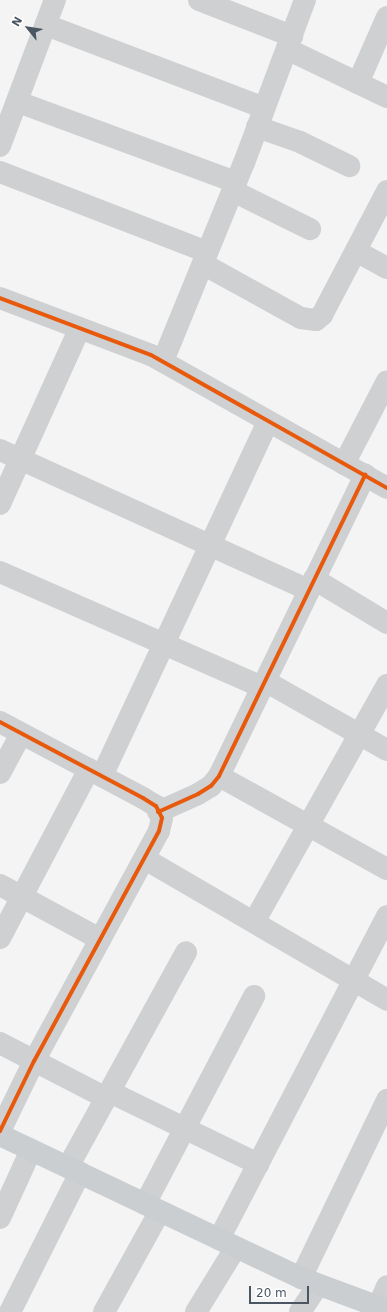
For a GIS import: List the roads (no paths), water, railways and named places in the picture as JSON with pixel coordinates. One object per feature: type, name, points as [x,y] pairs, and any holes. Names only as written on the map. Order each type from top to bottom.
[{"type":"main road","points":[[0,1135],[310,1281],[380,1310]]},
{"type":"street","points":[[0,146],[18,102],[55,0]]},
{"type":"street","points":[[199,0],[290,42],[358,83],[387,97]]},
{"type":"street","points":[[163,361],[234,186],[306,0]]},
{"type":"street","points":[[358,83],[387,17]]},
{"type":"street","points":[[46,26],[261,117],[300,142],[349,166]]},
{"type":"street","points":[[18,102],[234,186],[310,229]]},
{"type":"street","points":[[0,172],[205,258],[309,321],[316,320],[322,315],[387,191]]},
{"type":"street","points":[[356,251],[387,268]]},
{"type":"street","points":[[0,298],[163,361],[268,422],[387,488]]},
{"type":"street","points":[[0,504],[22,460],[80,328]]},
{"type":"street","points":[[344,464],[387,381]]},
{"type":"street","points":[[0,938],[22,896],[96,773],[166,645],[268,422]]},
{"type":"street","points":[[0,450],[211,546],[312,585],[387,623]]},
{"type":"street","points":[[158,812],[198,794],[211,786],[219,776],[365,475]]},
{"type":"street","points":[[0,572],[166,645],[264,684],[387,750]]},
{"type":"street","points":[[254,922],[387,685]]},
{"type":"street","points":[[0,722],[143,798],[156,806],[162,818],[159,831],[145,859],[34,1060],[0,1131]]},
{"type":"street","points":[[0,772],[21,734]]},
{"type":"street","points":[[219,776],[387,869]]},
{"type":"street","points":[[145,859],[387,1000]]},
{"type":"street","points":[[0,885],[100,939]]},
{"type":"street","points":[[196,1312],[228,1243],[258,1164],[387,916]]},
{"type":"street","points":[[10,1312],[108,1095],[186,952]]},
{"type":"street","points":[[104,1312],[152,1207],[184,1128],[254,996]]},
{"type":"street","points":[[0,1043],[108,1095],[184,1128],[258,1164]]},
{"type":"street","points":[[300,1312],[310,1281],[387,1100]]},
{"type":"street","points":[[0,1218],[31,1150]]},
{"type":"street","points":[[380,1310],[387,1286]]}]
